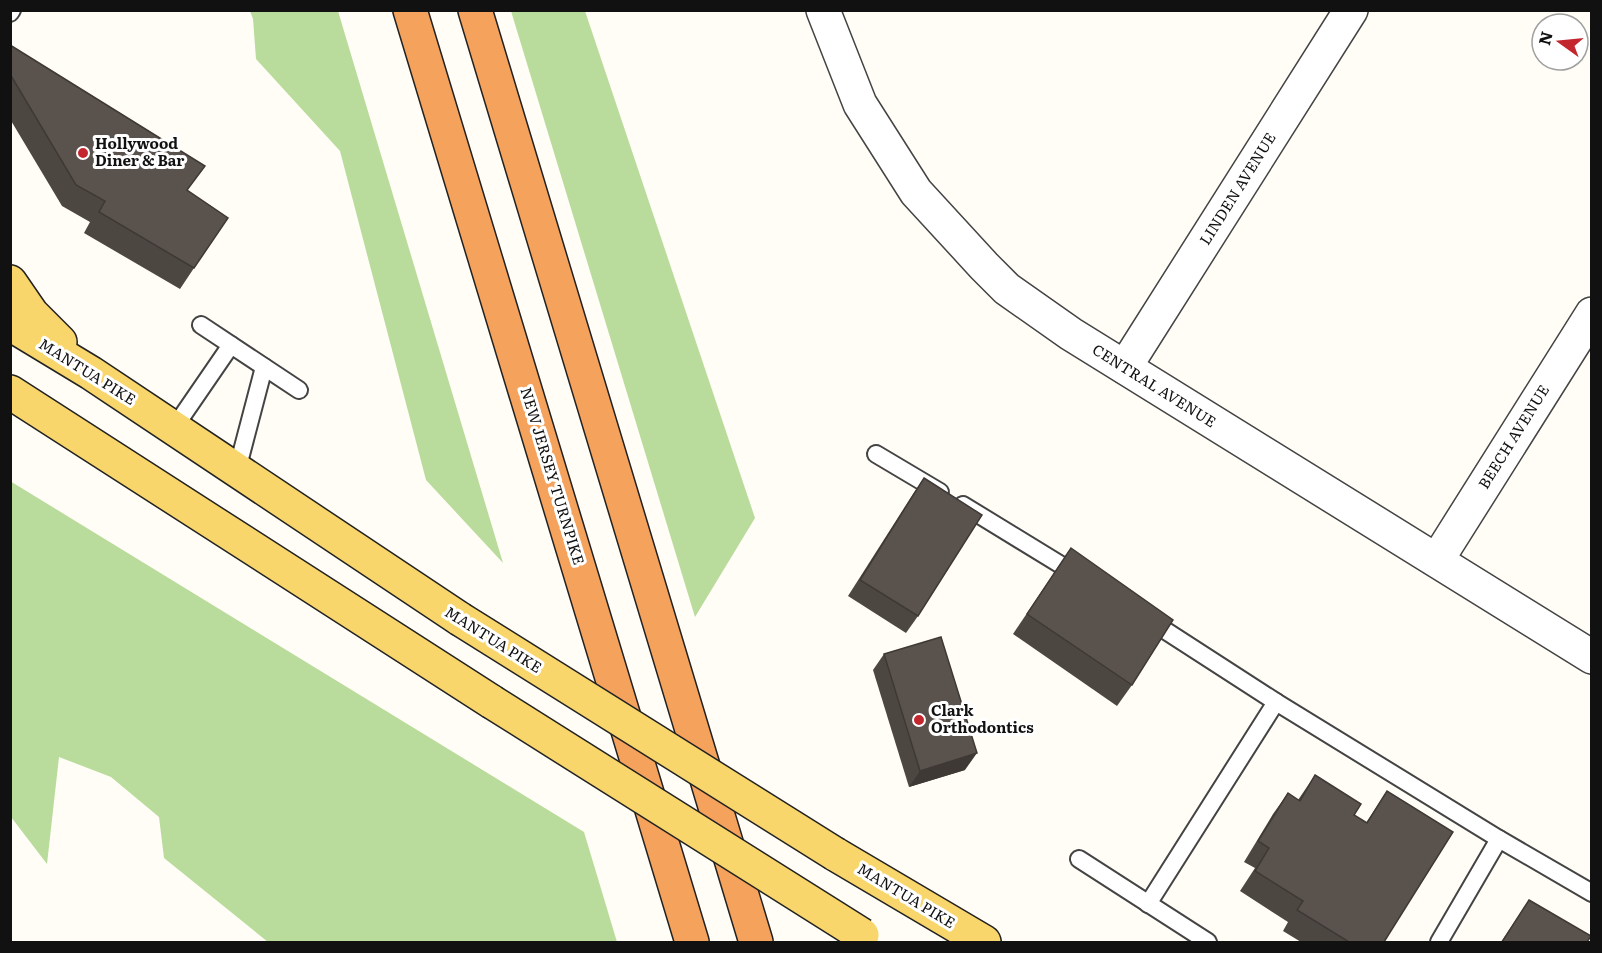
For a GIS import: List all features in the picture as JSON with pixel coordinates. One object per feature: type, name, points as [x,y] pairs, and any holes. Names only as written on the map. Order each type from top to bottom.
[{"type":"highway","name":"NEW JERSEY TURNPIKE","points":[[410,10],[692,942]]},
{"type":"highway","points":[[475,10],[756,942]]},
{"type":"main road","points":[[10,282],[32,314],[91,373]]},
{"type":"main road","name":"MANTUA PIKE","points":[[10,324],[91,373],[460,619],[835,854],[984,942]]},
{"type":"main road","points":[[10,392],[492,702],[868,939]]},
{"type":"street","name":"CENTRAL AVENUE","points":[[823,10],[861,104],[916,192],[1007,288],[1071,334],[1592,657]]},
{"type":"street","name":"LINDEN AVENUE","points":[[1125,367],[1351,10]]},
{"type":"street","name":"BEECH AVENUE","points":[[1437,561],[1592,314]]},
{"type":"lane","points":[[201,325],[300,390]]},
{"type":"lane","points":[[174,428],[231,345]]},
{"type":"lane","points":[[237,470],[264,367]]},
{"type":"lane","points":[[876,454],[1033,546],[1091,584]]},
{"type":"lane","points":[[1140,615],[1276,702],[1499,839],[1592,893]]},
{"type":"lane","points":[[1148,904],[1276,702]]},
{"type":"lane","points":[[1439,942],[1499,839]]},
{"type":"lane","points":[[1079,860],[1208,942]]},
{"type":"green space","points":[[250,11],[338,11],[503,563],[426,480],[340,151],[256,59],[253,19]]},
{"type":"green space","points":[[511,11],[585,11],[755,518],[695,617]]},
{"type":"green space","points":[[10,481],[584,832],[617,942],[268,942],[164,858],[159,817],[111,777],[59,757],[47,864],[11,817]]},
{"type":"building","name":"Hollywood Diner & Bar","points":[[10,45],[205,166],[187,190],[228,218],[194,268],[99,212],[105,201],[76,185],[10,74]]},
{"type":"building","points":[[924,478],[982,515],[918,616],[860,580]]},
{"type":"building","points":[[1071,548],[1173,620],[1132,685],[1027,614]]},
{"type":"building","name":"Clark Orthodontics","points":[[941,637],[977,753],[920,771],[884,654]]},
{"type":"building","points":[[1315,775],[1361,804],[1354,815],[1367,823],[1387,791],[1453,832],[1384,942],[1349,942],[1297,910],[1303,901],[1255,871],[1269,848],[1258,841],[1288,793],[1300,801]]},
{"type":"building","points":[[1529,900],[1591,936],[1587,942],[1502,942]]},
{"type":"place","name":"Hollywood Diner & Bar","points":[[83,153]]},
{"type":"place","name":"Clark Orthodontics","points":[[919,720]]}]
